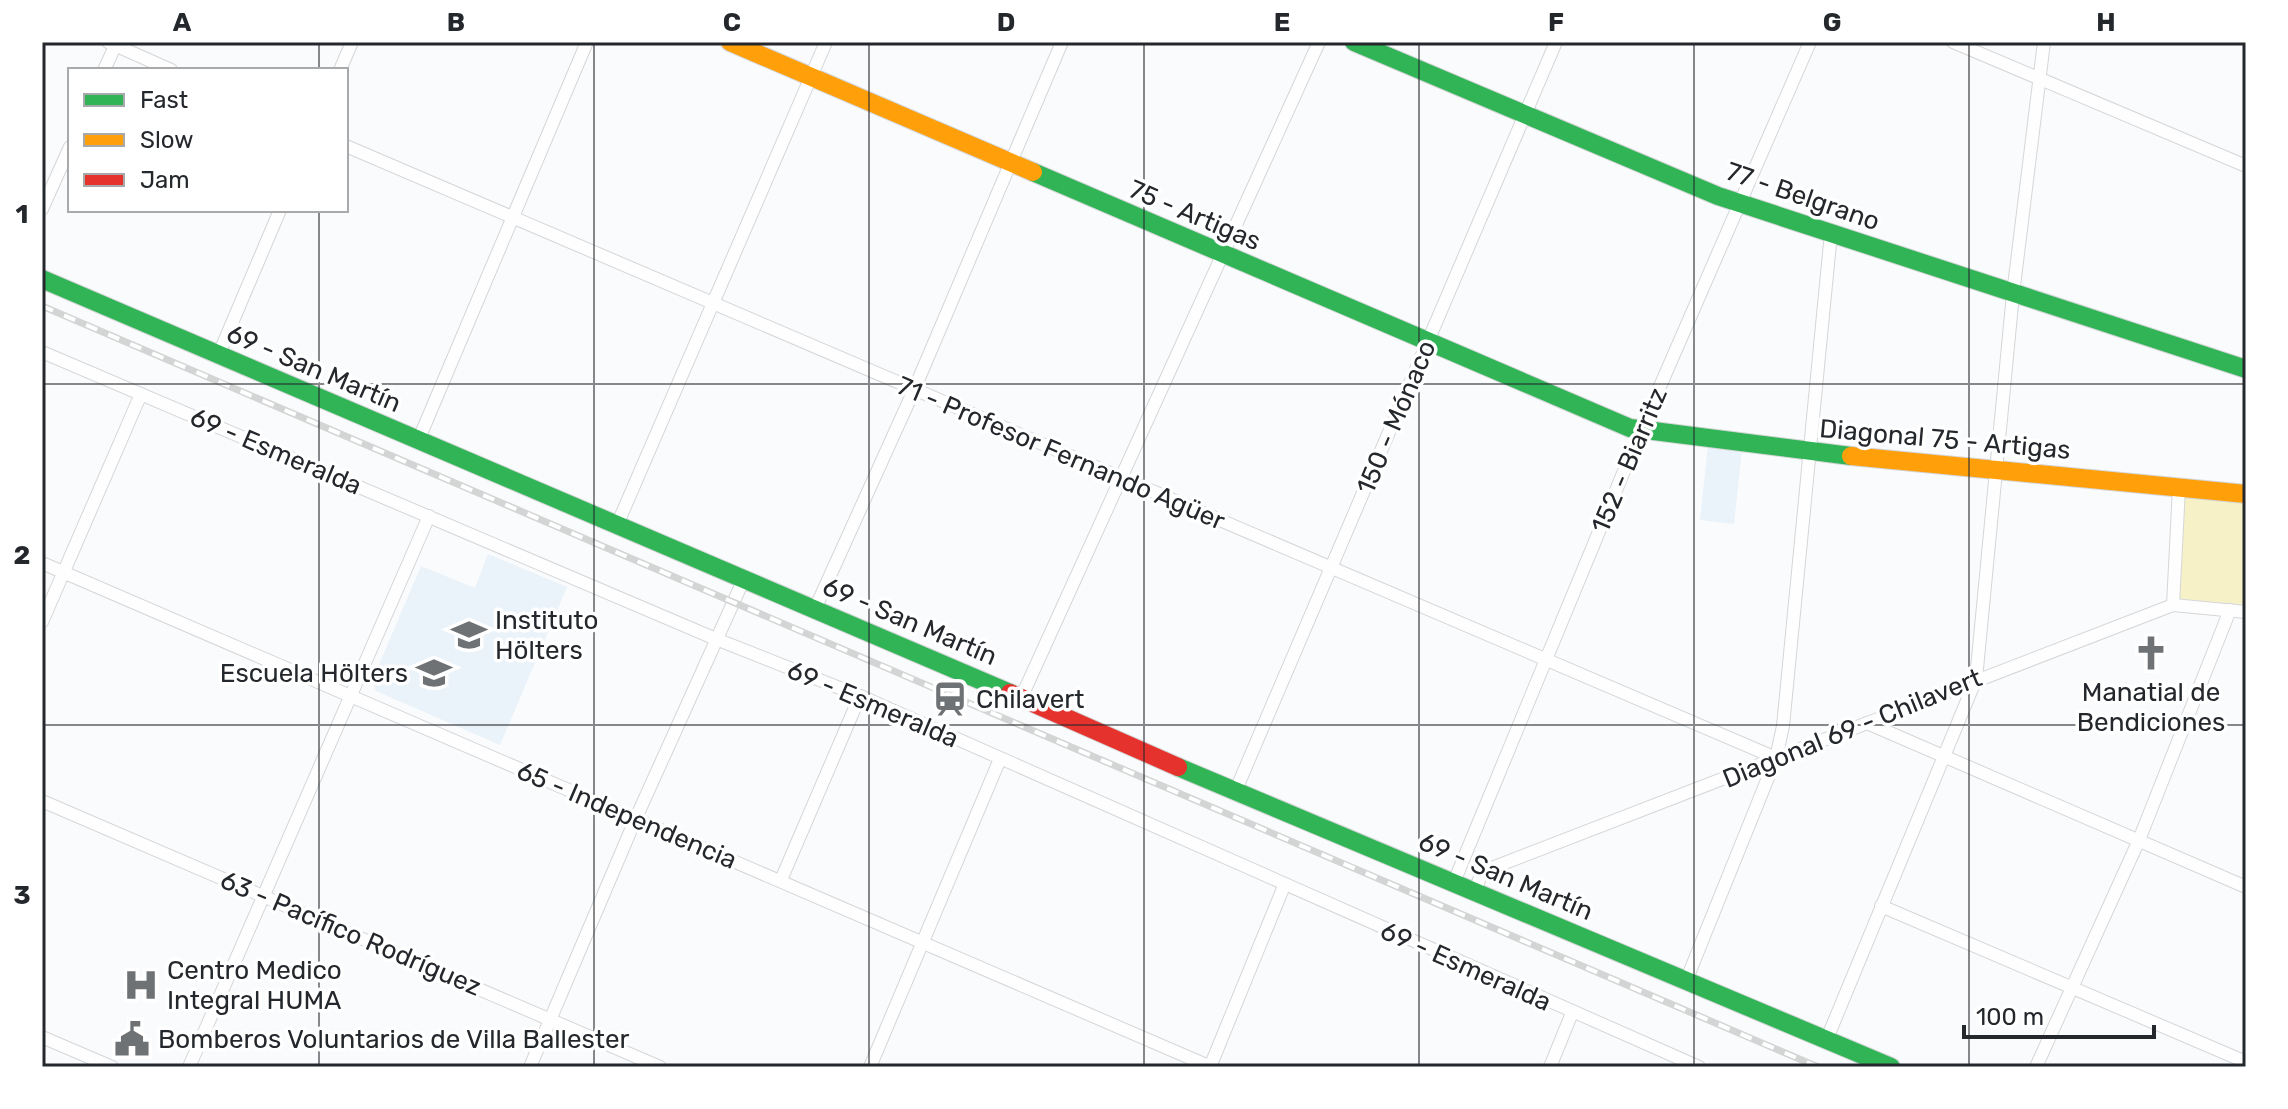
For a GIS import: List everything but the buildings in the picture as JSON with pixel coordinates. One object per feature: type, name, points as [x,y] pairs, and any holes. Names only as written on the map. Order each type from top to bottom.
[{"type":"street","points":[[341,68],[352,42]]},
{"type":"street","points":[[418,441],[587,42]]},
{"type":"street","name":"75 - Artigas","points":[[730,42],[1220,254],[1641,430]]},
{"type":"street","points":[[617,525],[826,42]]},
{"type":"street","points":[[815,609],[914,390],[1062,42]]},
{"type":"street","points":[[1022,696],[1220,254],[1319,42]]},
{"type":"street","name":"77 - Belgrano","points":[[1354,42],[1740,204],[2246,369]]},
{"type":"street","name":"150 - Mónaco","points":[[1235,792],[1556,42]]},
{"type":"street","name":"152 - Biarritz","points":[[1454,882],[1641,430],[1810,42]]},
{"type":"street","points":[[1953,42],[2246,166]]},
{"type":"street","points":[[1826,1041],[1976,679],[2013,294],[2037,78],[2044,42]]},
{"type":"street","points":[[105,68],[113,43],[167,68]]},
{"type":"street","name":"71 - Profesor Fernando Agüer","points":[[348,147],[1776,758]]},
{"type":"street","points":[[42,209],[68,151]]},
{"type":"street","points":[[218,356],[279,212]]},
{"type":"street","points":[[1686,981],[1776,758],[1783,726],[1831,233]]},
{"type":"street","name":"69 - San Martín","points":[[42,279],[743,581],[1022,696],[1235,792],[1891,1067]]},
{"type":"street","name":"69 - Esmeralda","points":[[42,352],[716,639],[860,696],[1699,1067]]},
{"type":"street","points":[[42,622],[141,394]]},
{"type":"street","name":"Diagonal 75 - Artigas","points":[[1641,430],[1811,452],[2246,494]]},
{"type":"street","points":[[2246,483],[2246,494]]},
{"type":"street","points":[[2173,605],[2179,487]]},
{"type":"street","points":[[189,1067],[429,516]]},
{"type":"street","name":"65 - Independencia","points":[[42,563],[1211,1067]]},
{"type":"street","points":[[530,1067],[636,818],[743,581]]},
{"type":"street","name":"Diagonal 69 - Chilavert","points":[[1475,891],[1481,875],[1489,869],[2173,605],[2246,612]]},
{"type":"street","points":[[2036,1067],[2139,840],[2230,610]]},
{"type":"street","points":[[781,880],[860,696]]},
{"type":"street","points":[[1867,723],[2246,887]]},
{"type":"street","points":[[870,1067],[1000,759]]},
{"type":"street","name":"63 - Pacífico Rodríguez","points":[[42,801],[660,1067]]},
{"type":"street","points":[[1211,1067],[1284,886]]},
{"type":"street","points":[[1881,906],[2246,1062]]},
{"type":"street","points":[[1550,1067],[1572,1013]]},
{"type":"street","points":[[42,1037],[112,1067]]},
{"type":"shaded area","points":[[1708,445],[1742,449],[1734,524],[1700,520]]},
{"type":"shaded area","points":[[2185,497],[2246,502],[2246,605],[2176,599]]},
{"type":"shaded area","name":"Instituto Hölters","points":[[488,554],[567,587],[500,745],[376,691],[372,681],[421,566],[475,588]]},
{"type":"railway","points":[[42,306],[1818,1067]]},
{"type":"traffic: fast","points":[[1354,42],[1718,196],[2246,369]]},
{"type":"traffic: fast","points":[[1033,172],[1630,428],[1851,456]]},
{"type":"traffic: fast","points":[[42,279],[1010,693]]},
{"type":"traffic: fast","points":[[1178,767],[1891,1067]]},
{"type":"traffic: slow","points":[[730,42],[1033,172]]},
{"type":"traffic: slow","points":[[1851,456],[2246,494]]},
{"type":"traffic: jam","points":[[1010,693],[1178,767]]},
{"type":"place","name":"Instituto Hölters","points":[[469,635]]},
{"type":"place","name":"Manatial de Bendiciones","points":[[2151,653]]},
{"type":"place","name":"Escuela Hölters","points":[[434,673]]},
{"type":"place","name":"Chilavert","points":[[950,699]]},
{"type":"place","name":"Centro Medico Integral HUMA","points":[[141,985]]},
{"type":"place","name":"Bomberos Voluntarios de Villa Ballester","points":[[132,1039]]}]
